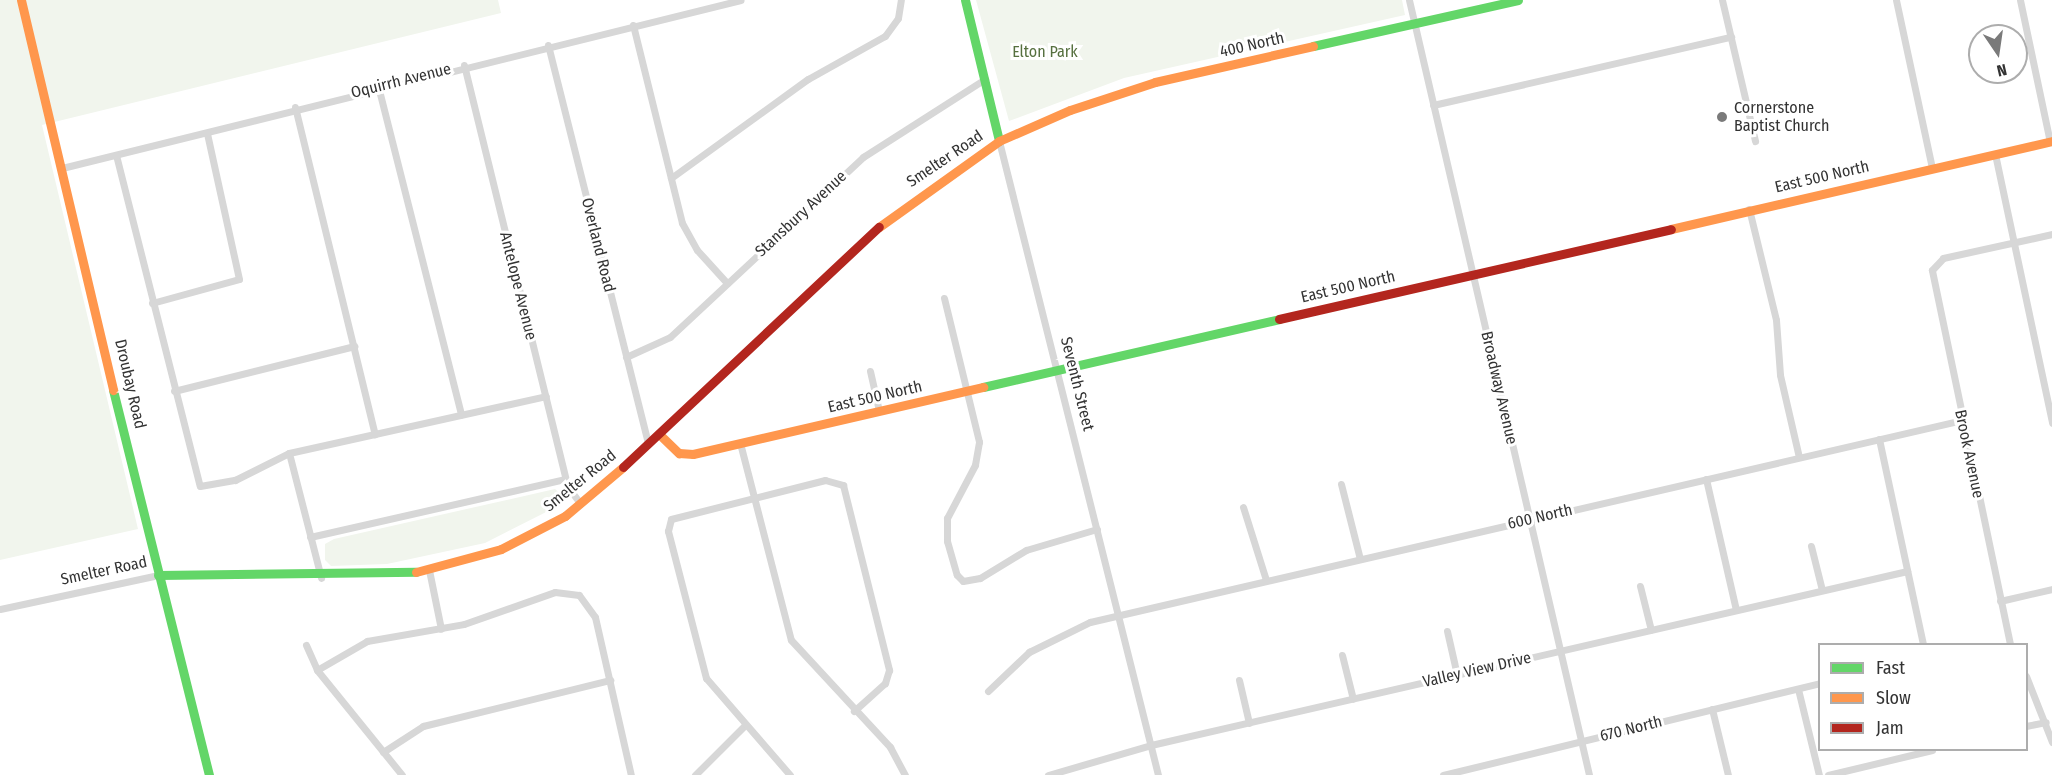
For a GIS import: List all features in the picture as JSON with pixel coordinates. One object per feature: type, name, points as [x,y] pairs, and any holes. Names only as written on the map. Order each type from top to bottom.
[{"type":"street","name":"Droubay Road","points":[[21,0],[158,575],[209,775]]},
{"type":"street","name":"Oquirrh Avenue","points":[[62,168],[207,133],[378,86],[741,0]]},
{"type":"street","points":[[671,178],[808,79],[885,36],[898,18],[901,0]]},
{"type":"street","name":"Seventh Street","points":[[965,0],[1158,775]]},
{"type":"street","name":"Broadway Avenue","points":[[1409,0],[1589,775]]},
{"type":"street","name":"400 North","points":[[999,141],[1126,90],[1518,0]]},
{"type":"street","points":[[1722,0],[1755,141]]},
{"type":"street","points":[[1896,0],[1932,168]]},
{"type":"street","points":[[2020,0],[2051,142]]},
{"type":"street","points":[[633,25],[688,237],[727,283]]},
{"type":"street","points":[[1433,105],[1731,38]]},
{"type":"street","name":"Overland Road","points":[[548,45],[648,444]]},
{"type":"street","name":"Antelope Avenue","points":[[464,65],[566,479],[581,504]]},
{"type":"street","name":"Stansbury Avenue","points":[[626,357],[665,342],[863,157],[985,79]]},
{"type":"street","points":[[378,86],[461,415]]},
{"type":"street","points":[[295,107],[375,434]]},
{"type":"street","points":[[152,303],[239,279],[207,133]]},
{"type":"street","name":"Smelter Road","points":[[0,609],[158,575],[321,578],[429,570],[501,549],[581,504],[875,230],[946,174],[999,141]]},
{"type":"street","name":"East 500 North","points":[[658,434],[685,455],[1749,209],[2051,142]]},
{"type":"street","points":[[1995,154],[2052,423]]},
{"type":"street","points":[[116,155],[174,391],[200,486],[235,480],[289,453],[546,396]]},
{"type":"street","points":[[1749,209],[1776,320],[1780,375],[1799,457]]},
{"type":"street","points":[[2013,242],[2052,234]]},
{"type":"street","name":"Brook Avenue","points":[[2010,643],[1931,275],[1934,264],[2013,242]]},
{"type":"street","points":[[944,298],[968,390],[979,450],[946,526],[953,567],[963,581],[1026,550],[1097,529]]},
{"type":"street","points":[[174,391],[354,346]]},
{"type":"street","points":[[870,371],[879,411]]},
{"type":"street","name":"600 North","points":[[988,691],[1046,641],[1118,615],[1962,420]]},
{"type":"street","points":[[1879,439],[1923,643]]},
{"type":"street","points":[[740,443],[787,633],[894,753],[905,775]]},
{"type":"street","points":[[289,453],[321,578]]},
{"type":"street","points":[[310,537],[566,479]]},
{"type":"street","points":[[1706,479],[1736,610]]},
{"type":"street","points":[[790,775],[744,726],[703,672],[668,531],[671,519],[681,513],[825,480],[843,485],[889,670],[885,684],[855,711]]},
{"type":"street","points":[[1341,484],[1360,559]]},
{"type":"street","points":[[1243,507],[1266,580]]},
{"type":"street","points":[[1811,546],[1822,590]]},
{"type":"street","points":[[429,570],[441,629]]},
{"type":"street","name":"Valley View Drive","points":[[1048,775],[1151,746],[1907,571]]},
{"type":"street","points":[[1640,586],[1651,630]]},
{"type":"street","points":[[2001,601],[2052,589]]},
{"type":"street","points":[[317,670],[367,641],[441,629],[555,592],[579,595],[595,618],[631,775]]},
{"type":"street","points":[[1447,631],[1457,675]]},
{"type":"street","points":[[306,645],[317,670],[402,775]]},
{"type":"street","points":[[1342,655],[1353,699]]},
{"type":"street","points":[[383,752],[423,726],[610,680]]},
{"type":"street","points":[[1239,680],[1249,723]]},
{"type":"street","points":[[2028,681],[2052,742]]},
{"type":"street","name":"670 North","points":[[1443,775],[1818,683]]},
{"type":"street","points":[[1798,688],[1819,775]]},
{"type":"street","points":[[1712,710],[1728,775]]},
{"type":"street","points":[[2028,726],[2046,722]]},
{"type":"street","points":[[695,775],[744,726]]},
{"type":"street","points":[[1828,775],[1928,751]]},
{"type":"green space","points":[[0,0],[498,0],[501,13],[42,125],[138,529],[0,560]]},
{"type":"green space","name":"Elton Park","points":[[976,0],[1402,0],[1405,15],[1124,78],[1009,121]]},
{"type":"green space","points":[[555,489],[564,497],[562,504],[485,543],[387,564],[331,566],[325,560],[325,544],[334,539]]},
{"type":"traffic: fast","points":[[965,0],[999,141]]},
{"type":"traffic: fast","points":[[1313,46],[1518,0]]},
{"type":"traffic: fast","points":[[983,387],[1279,319]]},
{"type":"traffic: fast","points":[[113,390],[209,775]]},
{"type":"traffic: fast","points":[[158,575],[416,572]]},
{"type":"traffic: slow","points":[[21,0],[113,390]]},
{"type":"traffic: slow","points":[[879,227],[999,141],[1070,110],[1155,82],[1313,46]]},
{"type":"traffic: slow","points":[[1671,229],[2052,141]]},
{"type":"traffic: slow","points":[[659,434],[679,453],[693,454],[983,387]]},
{"type":"traffic: slow","points":[[416,572],[501,549],[565,516],[623,467]]},
{"type":"traffic: jam","points":[[623,467],[879,227]]},
{"type":"traffic: jam","points":[[1279,319],[1671,229]]},
{"type":"place","name":"Cornerstone Baptist Church","points":[[1722,117]]}]
